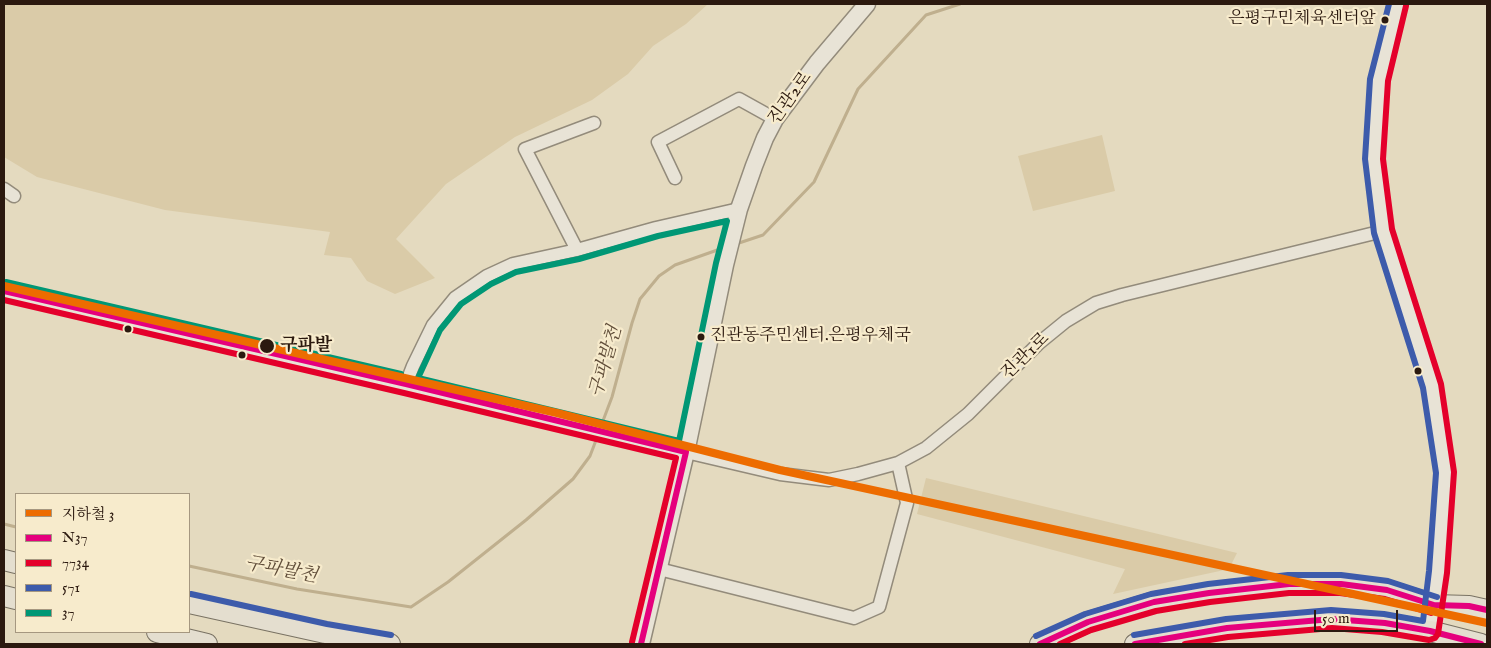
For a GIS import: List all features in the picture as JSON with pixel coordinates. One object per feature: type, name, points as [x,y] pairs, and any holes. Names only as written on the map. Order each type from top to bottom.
[{"type":"main road","points":[[1398,4],[1379,80],[1374,159],[1382,231],[1432,386],[1445,473],[1430,632]]},
{"type":"main road","points":[[1040,644],[1088,622],[1154,602],[1209,593],[1289,584],[1342,584],[1388,590],[1434,605],[1469,606],[1487,610]]},
{"type":"main road","points":[[190,602],[325,633],[390,644]]},
{"type":"main road","points":[[1135,644],[1227,628],[1332,619],[1385,623],[1481,644]]},
{"type":"main road","points":[[161,633],[207,644]]},
{"type":"street","name":"진관2로","points":[[686,452],[725,265],[739,209],[764,138],[775,119],[817,63],[867,4]]},
{"type":"street","points":[[675,178],[658,142],[739,99],[775,119]]},
{"type":"street","points":[[577,250],[525,150],[594,123]]},
{"type":"street","points":[[406,384],[412,366],[433,326],[455,298],[487,276],[513,264],[577,250],[656,228],[739,209]]},
{"type":"street","name":"진관1로","points":[[686,452],[780,474],[829,480],[898,463],[926,448],[968,414],[1039,343],[1066,321],[1096,303],[1382,231]]},
{"type":"street","points":[[4,291],[406,384],[686,452],[641,644]]},
{"type":"street","points":[[659,569],[854,618],[879,608],[907,503],[898,463]]},
{"type":"shaded area","points":[[4,4],[708,4],[686,24],[653,46],[628,74],[592,100],[515,137],[446,184],[396,239],[435,278],[395,294],[367,281],[351,258],[324,255],[330,232],[165,210],[37,177],[4,157]]},
{"type":"shaded area","points":[[1102,135],[1115,191],[1033,211],[1018,156]]},
{"type":"shaded area","points":[[926,478],[1237,553],[1229,569],[1113,594],[1125,569],[917,514]]},
{"type":"waterway","name":"구파발천","points":[[736,244],[763,235],[814,182],[858,89],[926,15],[960,4]]},
{"type":"waterway","name":"구파발천","points":[[601,426],[612,397],[640,299],[659,276],[675,265],[723,248]]},
{"type":"waterway","name":"구파발천","points":[[190,566],[297,589],[411,607],[448,582],[526,520],[573,479],[590,456],[598,435]]},
{"type":"waterway","name":"구파발천","points":[[4,524],[15,527]]},
{"type":"metro line","name":"3","points":[[4,286],[557,413],[780,470],[1487,623]]},
{"type":"transit line","name":"571","points":[[1134,635],[1226,619],[1331,610],[1384,614],[1423,621],[1429,571],[1436,473],[1423,388],[1374,233],[1365,159],[1370,79],[1389,4]]},
{"type":"transit line","name":"7734","points":[[1185,644],[1228,637],[1332,628],[1382,632],[1429,640],[1435,638],[1438,634],[1447,573],[1454,472],[1441,384],[1392,229],[1383,159],[1388,81],[1406,6]]},
{"type":"transit line","name":"37","points":[[727,221],[716,263],[679,441],[418,378],[440,330],[461,304],[491,284],[516,272],[579,259],[658,236],[727,221]]},
{"type":"transit line","name":"37","points":[[6,282],[401,374]]},
{"type":"transit line","name":"N37","points":[[4,291],[406,384],[686,452]]},
{"type":"transit line","name":"7734","points":[[4,300],[676,458],[632,642]]},
{"type":"transit line","name":"N37","points":[[641,644],[686,452]]},
{"type":"transit line","name":"571","points":[[1036,636],[1085,614],[1151,594],[1208,584],[1288,575],[1341,575],[1388,581],[1437,597]]},
{"type":"transit line","name":"N37","points":[[1040,644],[1088,622],[1154,602],[1209,593],[1289,584],[1341,584],[1387,590],[1434,605],[1469,606],[1487,610]]},
{"type":"transit line","name":"7734","points":[[1060,644],[1091,630],[1156,611],[1210,602],[1289,593],[1340,593],[1385,599],[1431,613]]},
{"type":"transit line","name":"571","points":[[191,594],[327,624],[391,635]]},
{"type":"transit line","name":"N37","points":[[1135,644],[1227,628],[1332,619],[1385,623],[1430,631],[1481,644]]},
{"type":"place","name":"은평구민체육센터앞","points":[[1385,20]]},
{"type":"place","name":"진관동주민센터.은평우체국","points":[[701,337]]},
{"type":"place","name":"구파발","points":[[267,346]]}]
